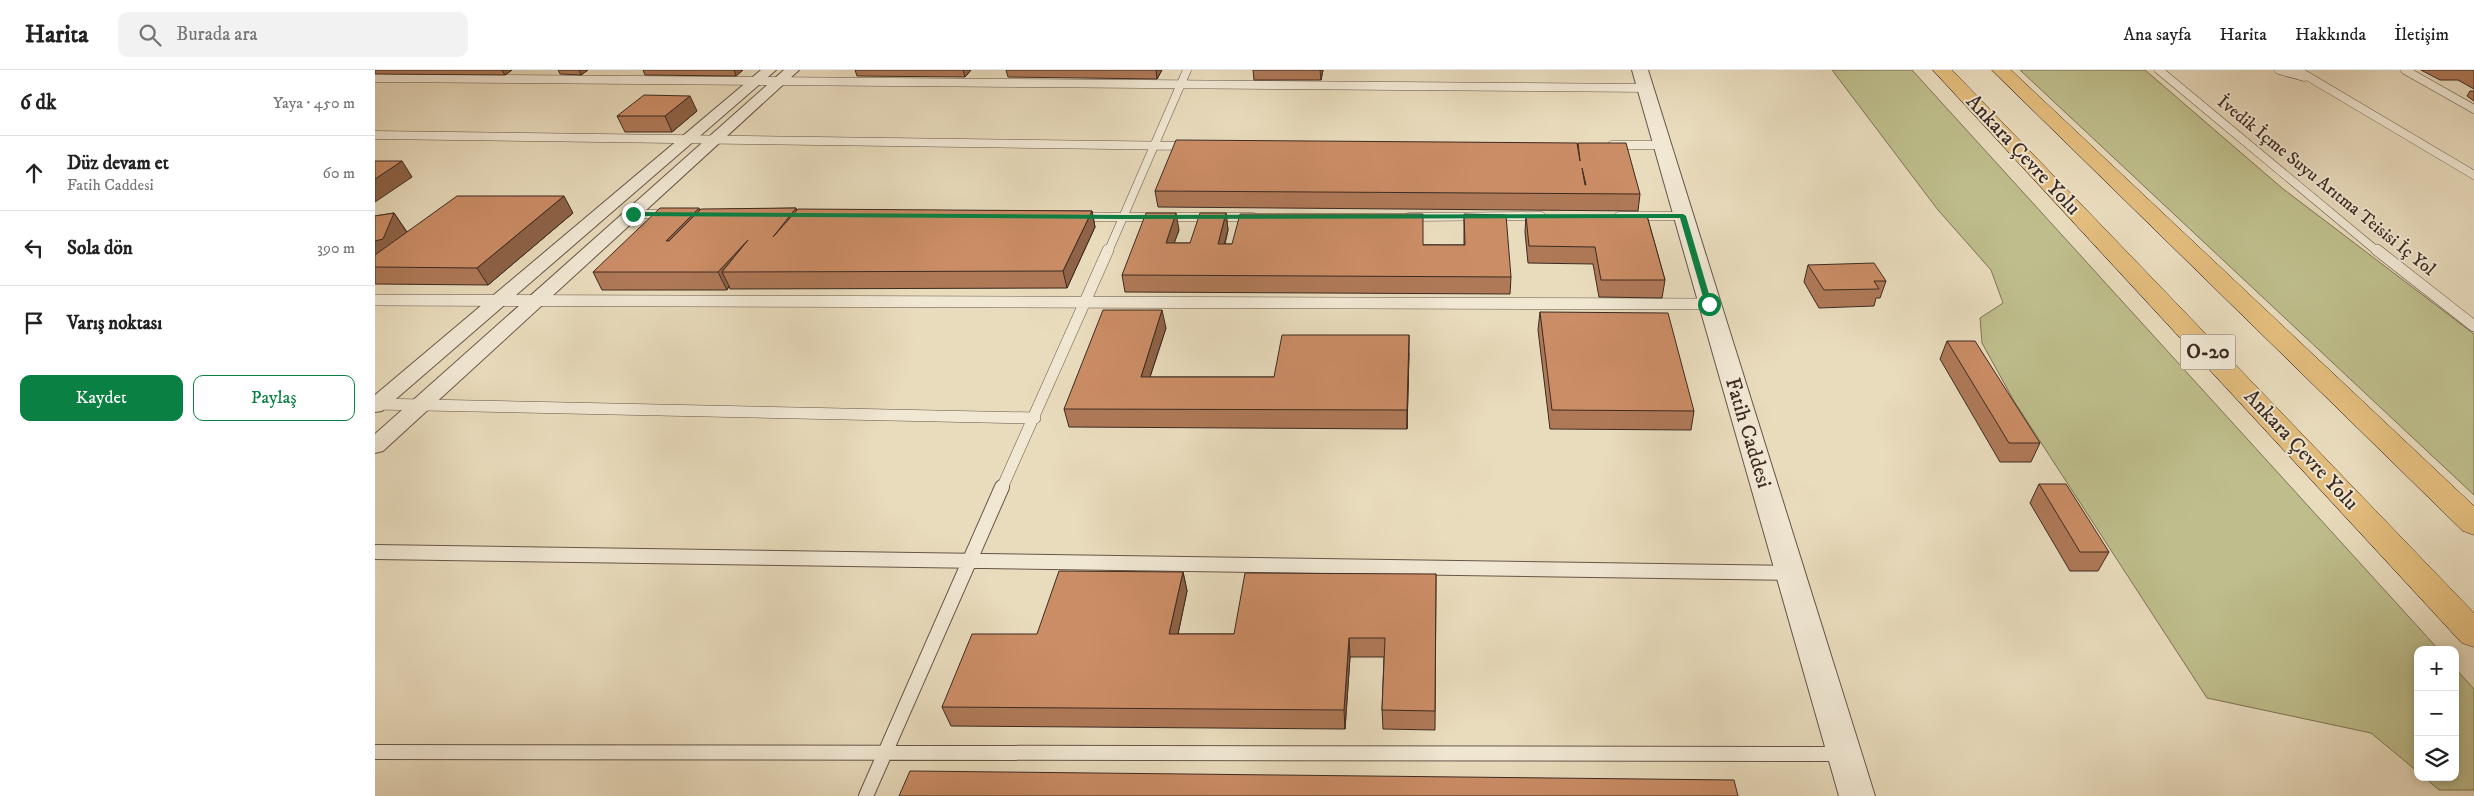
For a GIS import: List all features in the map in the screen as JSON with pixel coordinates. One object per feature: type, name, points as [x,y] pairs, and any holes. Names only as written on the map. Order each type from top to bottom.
[{"type":"highway","name":"Ankara Çevre Yolu","points":[[1942,70],[2474,634]]},
{"type":"highway","name":"Ankara Çevre Yolu","points":[[2001,70],[2474,524]]},
{"type":"street","points":[[376,405],[755,82],[780,74]]},
{"type":"street","points":[[375,446],[715,140],[780,74]]},
{"type":"street","name":"Fatih Caddesi","points":[[1644,79],[1709,304],[1792,573],[1857,796]]},
{"type":"lane","points":[[865,796],[1035,418],[1121,217],[1156,146],[1187,70]]},
{"type":"lane","name":"İvedik İçme Suyu Arıtma Teisisi İç Yol","points":[[2159,70],[2361,238],[2474,326]]},
{"type":"lane","points":[[2279,70],[2310,79]]},
{"type":"lane","points":[[2297,70],[2474,175]]},
{"type":"lane","points":[[2405,70],[2474,109]]},
{"type":"lane","points":[[780,74],[1180,86],[1644,79]]},
{"type":"lane","points":[[375,78],[755,82]]},
{"type":"lane","points":[[375,135],[1195,146]]},
{"type":"lane","points":[[1603,145],[1663,145]]},
{"type":"lane","points":[[633,214],[683,214]]},
{"type":"lane","points":[[1397,217],[1555,216]]},
{"type":"lane","points":[[1613,216],[1683,216]]},
{"type":"lane","points":[[1071,217],[1259,217]]},
{"type":"lane","points":[[375,300],[1709,304]]},
{"type":"lane","points":[[376,405],[1035,418]]},
{"type":"lane","points":[[375,552],[971,559],[1792,573]]},
{"type":"lane","points":[[375,752],[885,751],[1844,754]]},
{"type":"green space","points":[[1832,70],[1912,70],[2435,646],[2414,646],[2414,769],[2371,733],[2207,698],[2014,401],[1982,343],[1980,318],[2003,303],[1991,270],[1938,210]]},
{"type":"green space","points":[[2020,70],[2145,70],[2282,188],[2474,334],[2474,495]]},
{"type":"green space","points":[[2459,672],[2474,689],[2474,790],[2439,790],[2429,781],[2459,781]]},
{"type":"building","points":[[644,95],[690,96],[665,116],[617,116]]},
{"type":"building","points":[[1176,140],[1577,143],[1580,161],[1578,143],[1626,143],[1640,194],[1155,191]]},
{"type":"building","points":[[375,161],[402,161],[375,179]]},
{"type":"building","points":[[457,196],[564,196],[477,268],[375,267],[375,255]]},
{"type":"building","points":[[660,208],[699,208],[666,241],[669,241],[701,209],[796,208],[773,237],[798,209],[1092,211],[1063,271],[722,272],[748,240],[718,272],[593,272]]},
{"type":"building","points":[[394,213],[383,239],[375,241],[375,216]]},
{"type":"building","points":[[1146,213],[1176,213],[1166,243],[1190,243],[1200,213],[1226,213],[1218,244],[1232,244],[1240,214],[1423,214],[1423,245],[1465,245],[1464,214],[1506,215],[1511,277],[1122,275]]},
{"type":"building","points":[[1526,216],[1647,216],[1665,280],[1601,280],[1595,247],[1529,246]]},
{"type":"building","points":[[1874,263],[1886,281],[1874,281],[1879,289],[1824,290],[1808,265]]},
{"type":"building","points":[[1103,310],[1162,310],[1141,377],[1274,377],[1282,335],[1409,335],[1407,410],[1064,409]]},
{"type":"building","points":[[1540,312],[1668,313],[1694,411],[1552,410]]},
{"type":"building","points":[[1947,341],[1975,341],[2040,443],[2009,443]]},
{"type":"building","points":[[2039,484],[2066,484],[2109,552],[2080,552]]},
{"type":"building","points":[[1059,571],[1183,572],[1169,634],[1234,634],[1245,573],[1436,574],[1435,711],[1382,710],[1385,638],[1349,638],[1344,710],[942,707],[972,634],[1037,634]]},
{"type":"building","points":[[910,771],[1734,780],[1738,796],[899,796]]},
{"type":"route","points":[[633,214],[1121,217],[1683,216],[1709,304]]}]
